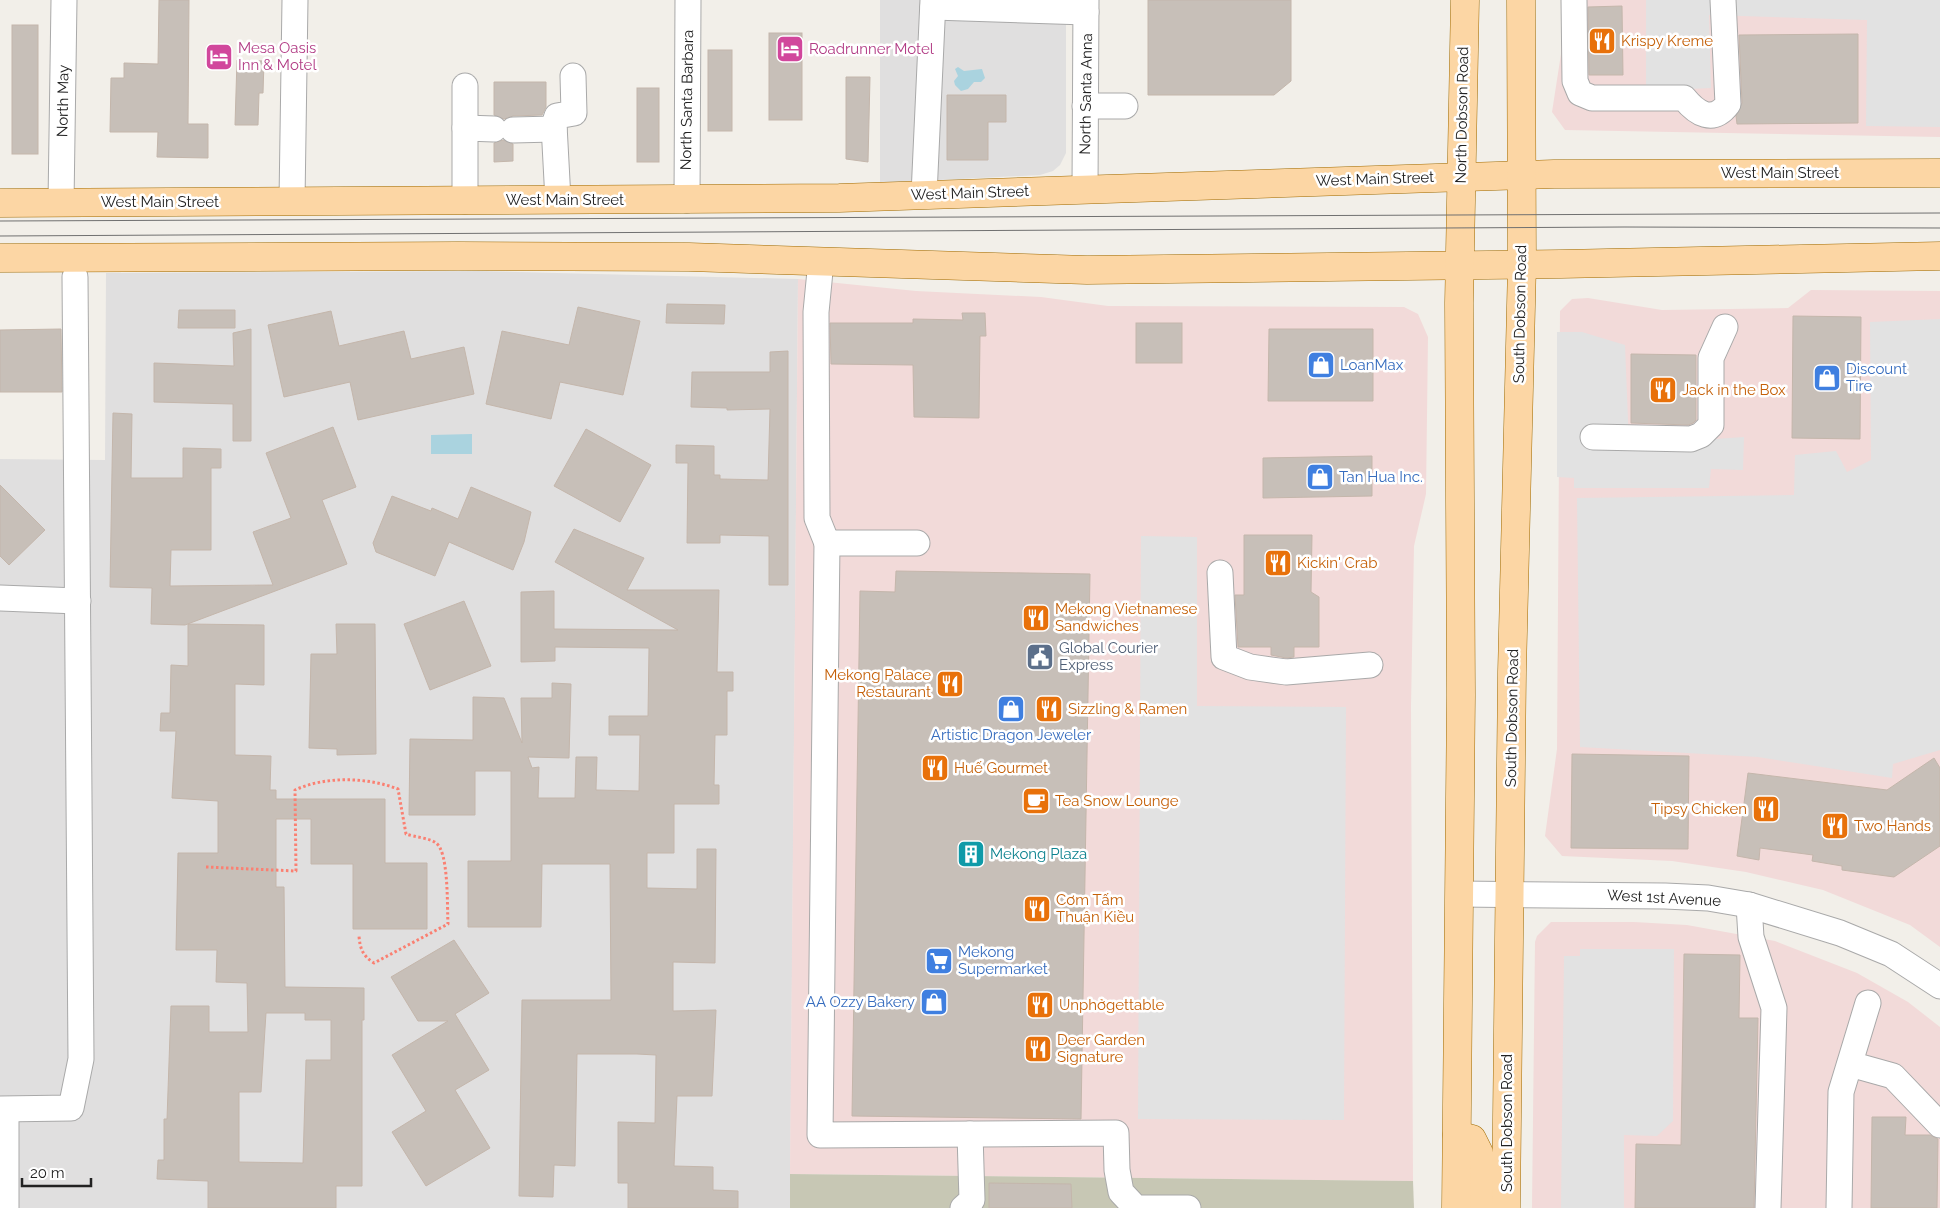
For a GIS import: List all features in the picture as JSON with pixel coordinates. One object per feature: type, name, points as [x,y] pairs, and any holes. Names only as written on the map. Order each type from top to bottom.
[{"type":"main road","name":"North Dobson Road","points":[[1460,266],[1465,0]]},
{"type":"main road","points":[[1521,0],[1522,175]]},
{"type":"main road","name":"West Main Street","points":[[0,203],[687,200],[924,195],[1461,176],[1940,173]]},
{"type":"main road","name":"South Dobson Road","points":[[1506,1208],[1509,894],[1522,265],[1522,175]]},
{"type":"main road","points":[[0,258],[689,257],[1087,270],[1522,265],[1940,256]]},
{"type":"main road","points":[[1456,1208],[1461,696],[1460,266]]},
{"type":"main road","points":[[1457,1135],[1472,1139],[1479,1152],[1482,1202],[1487,1208]]},
{"type":"street","name":"North May","points":[[61,203],[64,0]]},
{"type":"street","points":[[292,201],[295,0]]},
{"type":"street","name":"North Santa Barbara","points":[[687,200],[688,0]]},
{"type":"street","points":[[1574,0],[1575,81],[1580,94],[1601,98],[1684,98],[1694,111],[1710,116],[1722,111],[1728,104],[1723,0]]},
{"type":"street","points":[[924,195],[933,4],[1086,6]]},
{"type":"street","name":"North Santa Anna","points":[[1084,189],[1086,6]]},
{"type":"street","points":[[558,200],[554,129],[557,116],[574,113],[573,76]]},
{"type":"street","points":[[465,86],[465,201]]},
{"type":"street","points":[[1085,106],[1125,106]]},
{"type":"street","points":[[465,128],[554,129]]},
{"type":"street","points":[[821,261],[816,312],[817,518],[827,543],[820,1135],[1116,1133],[1117,1170],[1121,1192],[1136,1208],[1188,1208]]},
{"type":"street","points":[[6,1208],[3,1110],[71,1108],[81,1059],[76,277]]},
{"type":"street","points":[[1593,437],[1691,439],[1707,430],[1711,425],[1711,358],[1725,327]]},
{"type":"street","points":[[827,543],[917,542]]},
{"type":"street","points":[[1220,573],[1224,658],[1250,667],[1286,672],[1370,665]]},
{"type":"street","points":[[0,598],[78,601]]},
{"type":"street","name":"West 1st Avenue","points":[[1459,894],[1665,896],[1708,898],[1749,905],[1840,933],[1891,954],[1940,986]]},
{"type":"street","points":[[1749,905],[1751,937],[1774,1008],[1768,1208]]},
{"type":"street","points":[[1839,1208],[1841,1092],[1868,1003]]},
{"type":"street","points":[[1850,1064],[1893,1076],[1940,1125]]},
{"type":"street","points":[[963,1208],[972,1200],[970,1134]]},
{"type":"path","points":[[206,867],[296,870],[295,790],[306,785],[321,781],[364,781],[382,783],[398,789],[406,834],[436,842],[441,849],[444,862],[448,924],[374,963],[366,958],[360,948],[359,936]]},
{"type":"shaded area","points":[[880,0],[1066,0],[1066,153],[1060,165],[1053,171],[1040,175],[880,183]]},
{"type":"shaded area","points":[[1562,0],[1940,0],[1940,137],[1565,130],[1552,112],[1561,54]]},
{"type":"shaded area","points":[[1646,0],[1940,0],[1940,127],[1866,126],[1867,20],[1709,15],[1711,88],[1646,91]]},
{"type":"shaded area","points":[[479,271],[798,279],[790,1208],[0,1208],[0,459],[105,460],[106,273]]},
{"type":"shaded area","points":[[798,279],[916,291],[1041,297],[1108,306],[1404,307],[1418,314],[1428,337],[1426,494],[1414,546],[1411,706],[1413,1181],[790,1174]]},
{"type":"shaded area","points":[[1811,290],[1940,291],[1940,947],[1910,925],[1823,890],[1746,872],[1672,861],[1562,856],[1545,836],[1557,749],[1560,311],[1572,299],[1588,298],[1662,310],[1788,308]]},
{"type":"shaded area","points":[[1940,319],[1940,750],[1893,764],[1892,778],[1758,757],[1580,747],[1577,498],[1794,495],[1795,455],[1836,451],[1847,472],[1871,460],[1870,322]]},
{"type":"shaded area","points":[[1557,332],[1582,332],[1625,345],[1629,445],[1744,437],[1743,470],[1711,469],[1709,488],[1574,488],[1574,478],[1557,477]]},
{"type":"shaded area","points":[[1141,536],[1197,537],[1197,706],[1346,707],[1344,1120],[1138,1119]]},
{"type":"shaded area","points":[[1551,922],[1634,922],[1687,925],[1775,941],[1857,973],[1908,1002],[1940,1027],[1940,1208],[1532,1208],[1535,942],[1537,936]]},
{"type":"shaded area","points":[[1580,949],[1674,949],[1673,1121],[1657,1136],[1624,1135],[1624,1208],[1561,1208],[1564,956],[1580,956]]},
{"type":"shaded area","points":[[790,1174],[1413,1181],[1414,1208],[790,1208]]},
{"type":"water","points":[[958,67],[964,71],[982,69],[985,78],[981,82],[974,82],[968,89],[961,91],[954,81],[958,76],[955,69]]},
{"type":"water","points":[[472,434],[472,454],[431,454],[431,435]]},
{"type":"building","points":[[159,0],[189,0],[188,124],[208,124],[208,158],[157,157],[158,132],[110,132],[111,78],[124,78],[124,63],[158,64]]},
{"type":"building","points":[[1148,0],[1291,0],[1291,81],[1274,95],[1148,95]]},
{"type":"building","name":"Krispy Kreme","points":[[1622,6],[1623,75],[1589,75],[1588,7]]},
{"type":"building","points":[[12,25],[38,25],[38,154],[12,154]]},
{"type":"building","points":[[769,33],[802,33],[802,120],[769,120]]},
{"type":"building","points":[[1858,34],[1858,123],[1737,124],[1736,116],[1742,103],[1739,35]]},
{"type":"building","points":[[708,50],[732,50],[732,131],[708,131]]},
{"type":"building","points":[[237,60],[264,61],[263,93],[259,93],[258,125],[235,125]]},
{"type":"building","points":[[846,77],[870,77],[868,162],[846,159]]},
{"type":"building","points":[[494,82],[546,82],[546,107],[542,115],[513,116],[504,119],[494,115]]},
{"type":"building","points":[[637,88],[659,88],[659,162],[637,162]]},
{"type":"building","points":[[947,95],[1006,95],[1006,122],[988,122],[988,160],[947,160]]},
{"type":"building","points":[[503,140],[513,144],[513,161],[494,162],[494,143]]},
{"type":"building","points":[[667,304],[725,305],[724,324],[666,323]]},
{"type":"building","points":[[578,307],[640,321],[623,395],[560,382],[551,419],[486,404],[502,331],[569,345]]},
{"type":"building","points":[[179,310],[235,310],[235,328],[178,328]]},
{"type":"building","points":[[331,311],[339,346],[404,331],[411,359],[464,347],[474,394],[358,420],[350,382],[284,397],[268,325]]},
{"type":"building","points":[[962,313],[985,313],[986,336],[980,336],[979,418],[914,417],[913,365],[831,364],[830,323],[913,323],[913,319],[963,320]]},
{"type":"building","name":"Discount Tire","points":[[1793,316],[1861,317],[1860,439],[1792,438]]},
{"type":"building","points":[[1136,323],[1182,323],[1182,363],[1136,363]]},
{"type":"building","points":[[61,329],[62,392],[0,392],[0,330]]},
{"type":"building","points":[[251,329],[251,441],[233,441],[233,404],[154,402],[154,363],[234,366],[233,333]]},
{"type":"building","name":"LoanMax","points":[[1269,329],[1373,329],[1373,401],[1268,401]]},
{"type":"building","points":[[788,351],[788,585],[769,585],[769,536],[720,535],[720,543],[687,543],[688,463],[676,463],[676,445],[714,446],[714,475],[720,475],[720,479],[768,480],[770,409],[727,410],[727,408],[691,407],[692,372],[770,372],[770,352]]},
{"type":"building","name":"Jack in the Box","points":[[1631,354],[1696,355],[1696,420],[1693,423],[1688,425],[1631,423]]},
{"type":"building","points":[[113,413],[132,414],[131,478],[183,478],[183,448],[221,449],[221,468],[211,468],[211,550],[171,550],[170,586],[273,585],[253,532],[291,518],[266,453],[333,427],[356,487],[322,500],[347,564],[185,625],[151,624],[152,588],[110,587]]},
{"type":"building","points":[[586,429],[651,465],[620,522],[554,486]]},
{"type":"building","points":[[1372,456],[1372,496],[1263,498],[1263,458]]},
{"type":"building","points":[[0,485],[45,530],[9,565],[0,556]]},
{"type":"building","points":[[471,487],[531,512],[524,542],[513,570],[449,542],[435,576],[376,552],[373,543],[392,496],[431,511],[432,508],[458,519]]},
{"type":"building","points":[[574,529],[644,558],[627,590],[719,590],[717,672],[733,672],[733,691],[727,691],[727,735],[715,735],[714,785],[719,785],[719,804],[674,804],[674,853],[647,853],[647,888],[697,889],[697,849],[716,849],[715,963],[673,962],[673,1011],[716,1010],[712,1096],[677,1096],[674,1166],[713,1167],[713,1190],[738,1191],[738,1208],[628,1208],[628,1183],[618,1183],[618,1122],[655,1123],[656,1055],[577,1054],[575,1166],[554,1165],[553,1197],[519,1196],[522,1000],[611,1000],[610,864],[542,864],[541,927],[468,927],[468,861],[511,861],[511,771],[475,771],[475,815],[409,815],[410,739],[473,740],[473,697],[504,698],[522,743],[521,698],[552,698],[552,683],[571,684],[569,758],[528,757],[532,768],[539,767],[538,798],[575,798],[576,757],[597,757],[596,790],[639,791],[640,735],[609,735],[609,716],[648,716],[649,648],[555,647],[555,661],[521,662],[521,592],[554,591],[554,629],[678,630],[555,562]]},
{"type":"building","name":"Kickin' Crab","points":[[1244,535],[1312,535],[1311,592],[1319,597],[1319,647],[1294,647],[1294,657],[1286,658],[1271,655],[1271,647],[1238,647],[1235,595],[1244,595]]},
{"type":"building","name":"Mekong Plaza","points":[[896,571],[1090,574],[1081,1119],[852,1116],[860,591],[895,592]]},
{"type":"building","points":[[464,601],[491,666],[430,690],[404,624]]},
{"type":"building","points":[[188,624],[264,625],[264,685],[235,684],[235,755],[271,756],[270,790],[276,790],[276,799],[385,799],[385,863],[427,863],[427,929],[353,929],[353,864],[311,864],[311,819],[276,819],[276,887],[284,887],[285,987],[364,988],[364,1020],[362,1020],[362,1186],[336,1186],[336,1208],[208,1208],[208,1181],[157,1179],[158,1160],[164,1160],[164,1119],[167,1119],[171,1006],[209,1006],[209,1032],[248,1032],[247,983],[216,982],[217,950],[176,950],[178,853],[218,853],[218,801],[172,798],[176,731],[160,731],[161,713],[170,713],[171,665],[188,666]],"holes":[[[266,1013],[305,1013],[305,1020],[331,1020],[331,1060],[306,1060],[303,1163],[239,1162],[239,1092],[261,1092]]]},
{"type":"building","points":[[336,624],[375,624],[376,754],[337,755],[337,749],[309,748],[311,654],[337,654]]},
{"type":"building","points":[[1572,754],[1689,756],[1688,849],[1571,848]]},
{"type":"building","points":[[1934,758],[1940,768],[1940,846],[1894,877],[1842,870],[1842,866],[1812,861],[1813,855],[1760,848],[1759,860],[1737,856],[1748,773],[1887,790]]},
{"type":"building","points":[[454,940],[489,993],[455,1014],[489,1070],[455,1090],[490,1148],[426,1186],[392,1132],[426,1111],[392,1055],[448,1021],[418,1021],[391,977]]},
{"type":"building","points":[[1684,954],[1740,955],[1739,1018],[1758,1018],[1754,1208],[1635,1208],[1636,1144],[1681,1145]]},
{"type":"building","points":[[1872,1117],[1906,1117],[1905,1135],[1930,1135],[1938,1139],[1937,1208],[1871,1208]]},
{"type":"building","points":[[989,1183],[1071,1184],[1072,1208],[989,1208]]},
{"type":"tram line","points":[[0,221],[1940,213]]},
{"type":"tram line","points":[[0,236],[1624,227],[1940,228]]},
{"type":"place","name":"Krispy Kreme","points":[[1602,41]]},
{"type":"place","name":"Roadrunner Motel","points":[[790,49]]},
{"type":"place","name":"Mesa Oasis Inn & Motel","points":[[219,57]]},
{"type":"place","name":"LoanMax","points":[[1321,365]]},
{"type":"place","name":"Discount Tire","points":[[1827,378]]},
{"type":"place","name":"Jack in the Box","points":[[1663,390]]},
{"type":"place","name":"Tan Hua Inc.","points":[[1320,477]]},
{"type":"place","name":"Kickin' Crab","points":[[1278,563]]},
{"type":"place","name":"Mekong Vietnamese Sandwiches","points":[[1036,618]]},
{"type":"place","name":"Global Courier Express","points":[[1040,657]]},
{"type":"place","name":"Mekong Palace Restaurant","points":[[950,684]]},
{"type":"place","name":"Artistic Dragon Jeweler","points":[[1011,709]]},
{"type":"place","name":"Sizzling & Ramen","points":[[1049,709]]},
{"type":"place","name":"Huế Gourmet","points":[[935,768]]},
{"type":"place","name":"Tea Snow Lounge","points":[[1036,801]]},
{"type":"place","name":"Tipsy Chicken","points":[[1766,809]]},
{"type":"place","name":"Two Hands","points":[[1835,826]]},
{"type":"place","name":"Mekong Plaza","points":[[971,854]]},
{"type":"place","name":"Cơm Tấm Thuận Kiều","points":[[1037,909]]},
{"type":"place","name":"Mekong Supermarket","points":[[939,961]]},
{"type":"place","name":"AA Ozzy Bakery","points":[[934,1002]]},
{"type":"place","name":"Unphởgettable","points":[[1040,1005]]},
{"type":"place","name":"Deer Garden Signature","points":[[1038,1049]]}]
